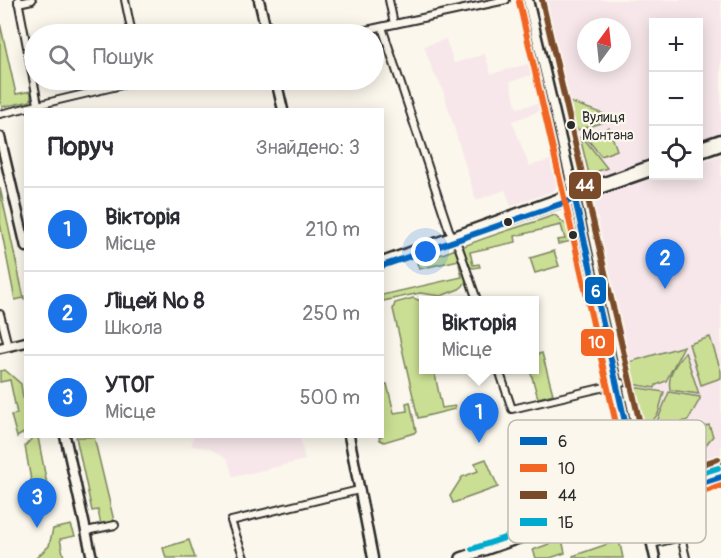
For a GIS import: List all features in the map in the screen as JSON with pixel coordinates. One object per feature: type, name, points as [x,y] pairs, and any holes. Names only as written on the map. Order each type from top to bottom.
[{"type":"main road","points":[[259,0],[265,24]]},
{"type":"main road","points":[[528,0],[576,195]]},
{"type":"main road","points":[[533,0],[628,420]]},
{"type":"main road","points":[[278,90],[283,108]]},
{"type":"main road","points":[[0,137],[24,239]]},
{"type":"main road","points":[[703,146],[721,139]]},
{"type":"main road","points":[[703,153],[721,146]]},
{"type":"main road","points":[[576,195],[649,166]]},
{"type":"main road","points":[[384,261],[576,195],[649,173]]},
{"type":"main road","points":[[384,266],[454,237]]},
{"type":"main road","points":[[3,348],[24,344]]},
{"type":"main road","points":[[65,438],[92,558]]},
{"type":"main road","points":[[349,438],[373,558]]},
{"type":"main road","points":[[706,474],[721,468]]},
{"type":"main road","points":[[706,481],[721,477]]},
{"type":"main road","points":[[461,558],[508,542]]},
{"type":"main road","points":[[475,558],[517,543]]},
{"type":"main road","points":[[654,543],[657,558]]},
{"type":"main road","points":[[656,543],[657,558]]},
{"type":"street","points":[[24,33],[18,2],[32,0]]},
{"type":"street","points":[[125,0],[130,24]]},
{"type":"street","points":[[389,0],[394,24]]},
{"type":"street","points":[[384,26],[506,0]]},
{"type":"street","points":[[384,33],[449,230],[454,237],[476,296]]},
{"type":"street","points":[[35,90],[38,104]]},
{"type":"street","points":[[0,114],[99,90]]},
{"type":"street","points":[[0,314],[3,348]]},
{"type":"street","points":[[501,374],[512,410],[620,384]]},
{"type":"street","points":[[244,558],[231,521],[359,490]]},
{"type":"street","points":[[86,531],[115,525]]},
{"type":"street","points":[[682,543],[686,558]]},
{"type":"shaded area","points":[[539,0],[721,0],[721,134],[703,141],[703,18],[649,18],[649,159],[589,181],[582,179],[575,159]]},
{"type":"shaded area","points":[[446,39],[454,63],[485,54],[491,74],[531,63],[534,74],[510,82],[517,108],[541,103],[543,110],[512,121],[529,166],[554,159],[560,181],[553,191],[511,206],[505,190],[476,200],[442,87],[433,72],[424,46]]},
{"type":"shaded area","points":[[721,155],[721,460],[706,465],[706,420],[635,420],[585,202],[649,178],[649,180],[703,180],[703,161]]},
{"type":"shaded area","points":[[193,438],[300,438],[305,460],[233,477],[228,461],[220,454],[207,448],[192,446]]},
{"type":"green space","points":[[0,23],[16,94],[31,91],[31,101],[2,107],[0,101]]},
{"type":"green space","points":[[567,101],[604,114],[607,121],[578,130],[573,124]]},
{"type":"green space","points":[[609,128],[617,150],[601,156],[585,136]]},
{"type":"green space","points":[[582,136],[607,168],[589,174],[580,137]]},
{"type":"green space","points":[[0,188],[24,300],[23,298],[15,300],[0,223]]},
{"type":"green space","points":[[555,215],[574,232],[576,240],[558,244],[557,240],[565,239],[561,225],[515,236],[516,242],[470,252],[473,265],[479,264],[480,267],[470,267],[462,247]]},
{"type":"green space","points":[[456,249],[459,260],[419,269],[417,263]]},
{"type":"green space","points":[[554,251],[559,266],[535,273],[530,258]]},
{"type":"green space","points":[[462,263],[467,279],[459,289],[441,296],[420,293],[384,301],[384,295],[462,277],[459,264]]},
{"type":"green space","points":[[413,298],[419,300],[419,374],[435,374],[442,408],[455,406],[455,409],[418,418],[393,309],[395,303]]},
{"type":"green space","points":[[710,337],[721,371],[721,378],[701,385],[689,344]]},
{"type":"green space","points":[[684,346],[666,381],[656,385],[655,388],[632,384],[626,363]]},
{"type":"green space","points":[[685,352],[699,394],[670,390],[671,374]]},
{"type":"green space","points":[[542,353],[553,394],[538,398],[531,374],[539,374],[539,354]]},
{"type":"green space","points":[[5,370],[21,384],[24,398],[24,433],[17,437],[11,415],[17,414],[10,380],[0,382],[0,371]]},
{"type":"green space","points":[[387,384],[394,413],[407,411],[406,403],[410,402],[416,431],[384,442],[379,438],[384,438],[384,385]]},
{"type":"green space","points":[[633,387],[664,392],[658,414],[653,420],[643,420]]},
{"type":"green space","points":[[669,392],[700,397],[688,420],[658,419]]},
{"type":"green space","points":[[709,425],[713,436],[706,445],[706,426]]},
{"type":"green space","points":[[32,438],[38,438],[49,495],[41,500],[33,492],[25,446]]},
{"type":"green space","points":[[76,438],[94,438],[114,521],[101,525],[98,510],[92,511]]},
{"type":"green space","points":[[486,459],[498,487],[453,503],[450,496],[462,477],[478,471],[475,463]]},
{"type":"green space","points":[[71,525],[75,536],[60,539],[64,558],[36,558],[49,546],[53,529]]},
{"type":"green space","points":[[189,540],[195,558],[166,558],[163,548]]},
{"type":"green space","points":[[551,543],[563,543],[565,553],[550,558],[536,558],[533,550]]},
{"type":"green space","points":[[610,543],[619,543],[623,558],[574,558],[573,556]]},
{"type":"transit line","name":"44","points":[[542,0],[639,420]]},
{"type":"transit line","name":"10","points":[[519,2],[615,420]]},
{"type":"transit line","name":"6","points":[[384,265],[575,199],[625,420]]},
{"type":"transit line","name":"44","points":[[706,463],[718,459]]},
{"type":"transit line","name":"1Б","points":[[706,472],[718,468]]},
{"type":"transit line","name":"6","points":[[706,482],[721,477]]},
{"type":"transit line","name":"10","points":[[706,491],[721,486]]},
{"type":"transit line","name":"1Б","points":[[472,549],[508,537]]},
{"type":"place","name":"Вулиця Монтана","points":[[571,125]]},
{"type":"place","name":"Ліцей № 8","points":[[665,289]]},
{"type":"place","name":"Вікторія","points":[[479,443]]},
{"type":"place","name":"УТОГ","points":[[37,528]]}]
